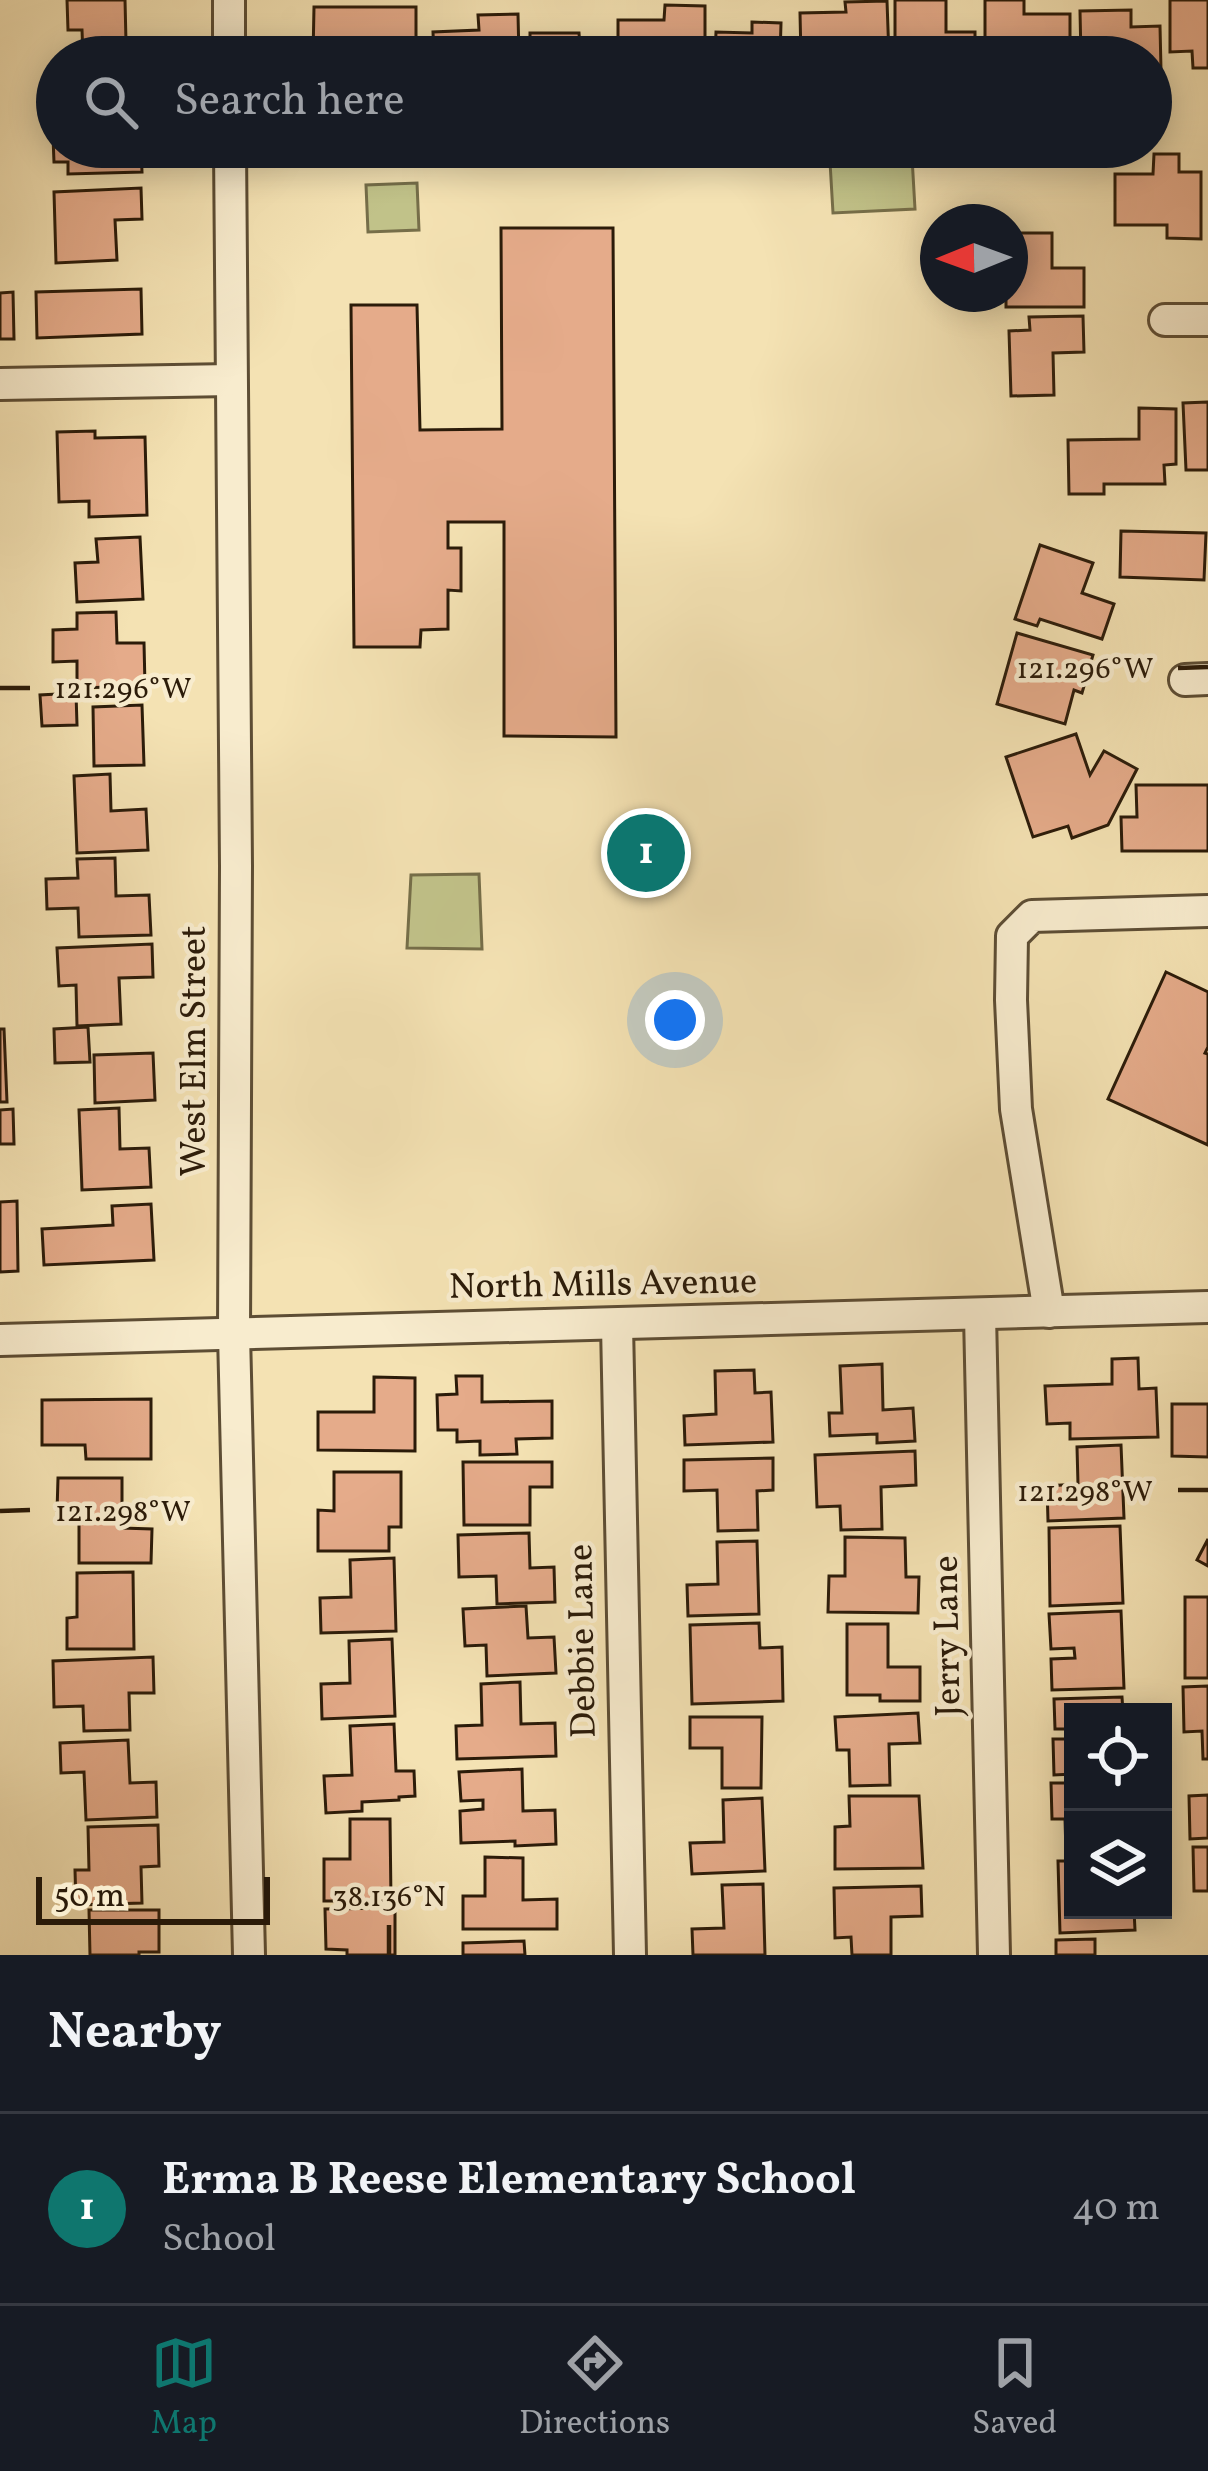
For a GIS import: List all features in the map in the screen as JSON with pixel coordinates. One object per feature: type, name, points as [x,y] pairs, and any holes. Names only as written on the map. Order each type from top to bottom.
[{"type":"street","points":[[229,0],[230,36]]},
{"type":"street","name":"West Elm Street","points":[[230,168],[236,843],[234,1334],[249,1955]]},
{"type":"street","points":[[1165,320],[1208,320]]},
{"type":"street","points":[[0,384],[231,380]]},
{"type":"street","points":[[1049,1312],[1016,1109],[1012,936],[1032,916],[1208,911]]},
{"type":"street","name":"North Mills Avenue","points":[[0,1340],[1208,1307]]},
{"type":"street","name":"Jerry Lane","points":[[980,1315],[994,1955]]},
{"type":"street","name":"Debbie Lane","points":[[617,1324],[630,1955]]},
{"type":"green space","points":[[830,168],[913,168],[915,209],[833,213]]},
{"type":"green space","points":[[417,183],[419,230],[368,232],[366,185]]},
{"type":"green space","points":[[479,874],[482,949],[407,948],[411,875]]},
{"type":"building","points":[[67,0],[125,0],[126,36],[82,36],[82,30],[68,30]]},
{"type":"building","points":[[895,0],[946,0],[946,32],[975,32],[975,36],[895,36]]},
{"type":"building","points":[[985,0],[1024,0],[1024,14],[1070,14],[1070,36],[985,36]]},
{"type":"building","points":[[1170,0],[1208,0],[1208,68],[1193,68],[1192,51],[1172,52]]},
{"type":"building","points":[[887,1],[888,36],[801,36],[800,13],[846,12],[845,2]]},
{"type":"building","points":[[665,5],[705,6],[705,36],[618,36],[618,20],[664,20]]},
{"type":"building","points":[[314,7],[416,7],[416,36],[313,36]]},
{"type":"building","points":[[1131,10],[1131,27],[1160,26],[1160,36],[1081,36],[1080,11]]},
{"type":"building","points":[[518,14],[519,36],[433,36],[433,32],[479,30],[478,15]]},
{"type":"building","points":[[752,22],[781,23],[781,36],[716,36],[716,32],[752,33]]},
{"type":"building","points":[[579,33],[579,36],[530,36]]},
{"type":"building","points":[[1172,154],[1179,154],[1179,172],[1201,172],[1201,239],[1167,238],[1167,225],[1115,225],[1115,174],[1153,174],[1153,168],[1172,168]]},
{"type":"building","points":[[68,168],[142,168],[142,172],[68,174]]},
{"type":"building","points":[[141,188],[142,219],[115,220],[117,260],[56,263],[54,192]]},
{"type":"building","points":[[501,228],[613,228],[616,737],[504,736],[504,522],[448,522],[448,548],[461,548],[461,591],[448,590],[448,629],[421,630],[420,647],[354,647],[351,305],[417,305],[420,430],[502,429]]},
{"type":"building","points":[[1028,233],[1052,233],[1052,268],[1084,268],[1084,307],[1028,307]]},
{"type":"building","points":[[141,289],[142,334],[37,338],[36,292]]},
{"type":"building","points":[[13,292],[14,339],[0,339],[0,293]]},
{"type":"building","points":[[1083,316],[1084,352],[1053,353],[1054,395],[1011,396],[1009,331],[1030,330],[1029,317]]},
{"type":"building","points":[[1208,402],[1208,470],[1186,470],[1183,403]]},
{"type":"building","points":[[1139,408],[1176,409],[1176,464],[1164,465],[1165,484],[1104,484],[1104,494],[1069,494],[1068,440],[1139,439]]},
{"type":"building","points":[[95,431],[95,438],[145,437],[147,515],[89,517],[89,501],[59,502],[57,432]]},
{"type":"building","points":[[1121,531],[1206,533],[1204,580],[1120,577]]},
{"type":"building","points":[[140,537],[143,599],[77,602],[75,563],[98,562],[96,539]]},
{"type":"building","points":[[1040,545],[1093,563],[1082,593],[1114,604],[1102,639],[1040,619],[1037,626],[1015,619]]},
{"type":"building","points":[[116,612],[117,643],[144,643],[145,686],[77,688],[77,661],[53,662],[53,630],[77,629],[77,613]]},
{"type":"building","points":[[1017,633],[1093,655],[1082,693],[1074,690],[1065,724],[997,704]]},
{"type":"building","points":[[76,693],[77,725],[42,726],[40,695]]},
{"type":"building","points":[[142,705],[144,765],[94,766],[93,707]]},
{"type":"building","points":[[1076,734],[1090,775],[1104,751],[1137,769],[1108,825],[1072,838],[1068,826],[1033,837],[1006,757]]},
{"type":"building","points":[[110,774],[111,811],[146,809],[148,850],[77,853],[74,776]]},
{"type":"building","points":[[1136,785],[1208,785],[1208,851],[1122,851],[1121,817],[1137,817]]},
{"type":"building","points":[[115,858],[116,896],[149,895],[151,935],[79,937],[78,908],[47,909],[46,879],[78,878],[77,859]]},
{"type":"building","points":[[152,944],[153,977],[119,978],[121,1024],[77,1026],[76,985],[59,986],[57,948]]},
{"type":"building","points":[[1166,972],[1208,992],[1208,1145],[1108,1099]]},
{"type":"building","points":[[88,1027],[90,1062],[55,1063],[54,1029]]},
{"type":"building","points":[[0,1029],[4,1029],[7,1102],[0,1102]]},
{"type":"building","points":[[153,1053],[155,1100],[95,1103],[94,1055]]},
{"type":"building","points":[[119,1108],[120,1149],[149,1148],[151,1187],[82,1190],[79,1110]]},
{"type":"building","points":[[13,1109],[14,1144],[0,1144],[0,1110]]},
{"type":"building","points":[[17,1201],[18,1271],[0,1272],[0,1202]]},
{"type":"building","points":[[151,1204],[154,1260],[44,1265],[42,1229],[113,1225],[112,1206]]},
{"type":"building","points":[[1138,1358],[1139,1389],[1156,1388],[1158,1437],[1070,1439],[1070,1423],[1047,1424],[1045,1386],[1112,1384],[1112,1359]]},
{"type":"building","points":[[882,1364],[883,1410],[913,1408],[915,1441],[877,1443],[877,1434],[830,1436],[829,1413],[842,1413],[840,1366]]},
{"type":"building","points":[[754,1370],[755,1393],[771,1392],[773,1442],[685,1445],[684,1416],[716,1414],[715,1371]]},
{"type":"building","points":[[456,1376],[482,1376],[482,1402],[552,1401],[552,1438],[516,1439],[517,1454],[480,1455],[480,1441],[457,1442],[457,1430],[438,1430],[437,1395],[457,1394]]},
{"type":"building","points":[[374,1377],[415,1378],[415,1451],[318,1450],[318,1412],[374,1412]]},
{"type":"building","points":[[151,1399],[151,1459],[86,1459],[85,1445],[42,1445],[42,1400]]},
{"type":"building","points":[[1172,1404],[1208,1404],[1208,1457],[1172,1456]]},
{"type":"building","points":[[1121,1445],[1124,1518],[1048,1521],[1047,1486],[1078,1484],[1077,1447]]},
{"type":"building","points":[[915,1451],[916,1485],[881,1487],[882,1529],[841,1530],[840,1506],[817,1507],[815,1455]]},
{"type":"building","points":[[773,1458],[773,1490],[757,1491],[758,1530],[718,1531],[717,1490],[684,1491],[684,1460]]},
{"type":"building","points":[[463,1462],[552,1462],[552,1487],[530,1487],[530,1525],[464,1525]]},
{"type":"building","points":[[334,1472],[401,1472],[401,1527],[389,1527],[389,1551],[318,1551],[318,1510],[334,1511]]},
{"type":"building","points":[[58,1478],[122,1478],[122,1528],[152,1529],[151,1563],[79,1563],[79,1512],[57,1512]]},
{"type":"building","points":[[1120,1526],[1123,1603],[1050,1606],[1049,1528]]},
{"type":"building","points":[[529,1533],[530,1568],[554,1567],[555,1602],[497,1604],[496,1576],[459,1577],[458,1535]]},
{"type":"building","points":[[845,1537],[905,1538],[906,1577],[919,1577],[918,1613],[828,1612],[829,1576],[845,1576]]},
{"type":"building","points":[[1208,1539],[1208,1566],[1197,1560]]},
{"type":"building","points":[[757,1541],[759,1614],[688,1616],[687,1585],[718,1584],[717,1542]]},
{"type":"building","points":[[394,1558],[396,1631],[321,1633],[320,1598],[351,1597],[350,1560]]},
{"type":"building","points":[[133,1572],[134,1649],[67,1649],[67,1618],[77,1617],[77,1573]]},
{"type":"building","points":[[1185,1597],[1208,1597],[1208,1678],[1185,1678]]},
{"type":"building","points":[[526,1606],[528,1638],[554,1637],[556,1673],[487,1676],[486,1645],[465,1646],[463,1609]]},
{"type":"building","points":[[1121,1611],[1124,1688],[1052,1690],[1051,1659],[1075,1658],[1074,1648],[1051,1649],[1049,1614]]},
{"type":"building","points":[[759,1623],[760,1648],[782,1647],[783,1701],[692,1704],[690,1625]]},
{"type":"building","points":[[847,1624],[888,1624],[888,1667],[920,1667],[920,1701],[847,1695]]},
{"type":"building","points":[[392,1639],[395,1716],[322,1719],[321,1684],[350,1683],[349,1641]]},
{"type":"building","points":[[153,1657],[154,1693],[129,1693],[130,1730],[84,1731],[83,1706],[54,1707],[53,1661]]},
{"type":"building","points":[[520,1682],[521,1724],[555,1723],[556,1756],[457,1759],[456,1726],[482,1725],[481,1684]]},
{"type":"building","points":[[1208,1686],[1208,1759],[1203,1759],[1202,1731],[1184,1732],[1183,1687]]},
{"type":"building","points":[[1122,1697],[1122,1703],[1064,1703],[1064,1729],[1055,1729],[1054,1699]]},
{"type":"building","points":[[918,1713],[920,1743],[889,1744],[890,1785],[850,1786],[849,1750],[837,1750],[835,1717]]},
{"type":"building","points":[[690,1717],[762,1717],[761,1788],[722,1788],[722,1748],[690,1748]]},
{"type":"building","points":[[394,1724],[396,1771],[414,1771],[415,1796],[362,1802],[362,1811],[326,1813],[324,1776],[352,1775],[350,1726]]},
{"type":"building","points":[[1053,1739],[1064,1739],[1064,1774],[1054,1775]]},
{"type":"building","points":[[128,1740],[130,1783],[156,1782],[157,1817],[86,1820],[84,1772],[61,1773],[60,1743]]},
{"type":"building","points":[[522,1769],[523,1811],[555,1810],[556,1844],[461,1843],[460,1811],[483,1809],[483,1800],[461,1801],[459,1772]]},
{"type":"building","points":[[1051,1783],[1064,1783],[1064,1819],[1052,1819]]},
{"type":"building","points":[[1208,1795],[1208,1838],[1190,1839],[1189,1796]]},
{"type":"building","points":[[849,1796],[919,1796],[923,1868],[835,1869],[835,1827],[850,1826]]},
{"type":"building","points":[[762,1798],[765,1871],[692,1874],[690,1843],[724,1842],[723,1800]]},
{"type":"building","points":[[350,1819],[390,1819],[391,1901],[324,1901],[324,1859],[350,1859]]},
{"type":"building","points":[[158,1825],[159,1866],[141,1867],[142,1903],[76,1905],[75,1870],[89,1870],[88,1827]]},
{"type":"building","points":[[1193,1847],[1208,1847],[1208,1891],[1194,1891]]},
{"type":"building","points":[[485,1857],[523,1858],[523,1900],[557,1899],[557,1929],[463,1929],[463,1896],[485,1896]]},
{"type":"building","points":[[1058,1861],[1064,1861],[1064,1919],[1134,1919],[1135,1930],[1060,1933]]},
{"type":"building","points":[[763,1884],[765,1955],[693,1955],[692,1929],[724,1928],[722,1885]]},
{"type":"building","points":[[921,1886],[922,1916],[891,1917],[891,1955],[852,1955],[851,1937],[835,1938],[834,1888]]},
{"type":"building","points":[[395,1908],[395,1955],[347,1955],[347,1950],[326,1949],[325,1909]]},
{"type":"building","points":[[89,1910],[159,1910],[159,1952],[90,1955]]},
{"type":"building","points":[[1095,1939],[1095,1955],[1056,1955],[1056,1940]]},
{"type":"building","points":[[524,1941],[525,1955],[463,1955],[463,1943]]},
{"type":"place","name":"Erma B Reese Elementary School","points":[[646,853]]}]
